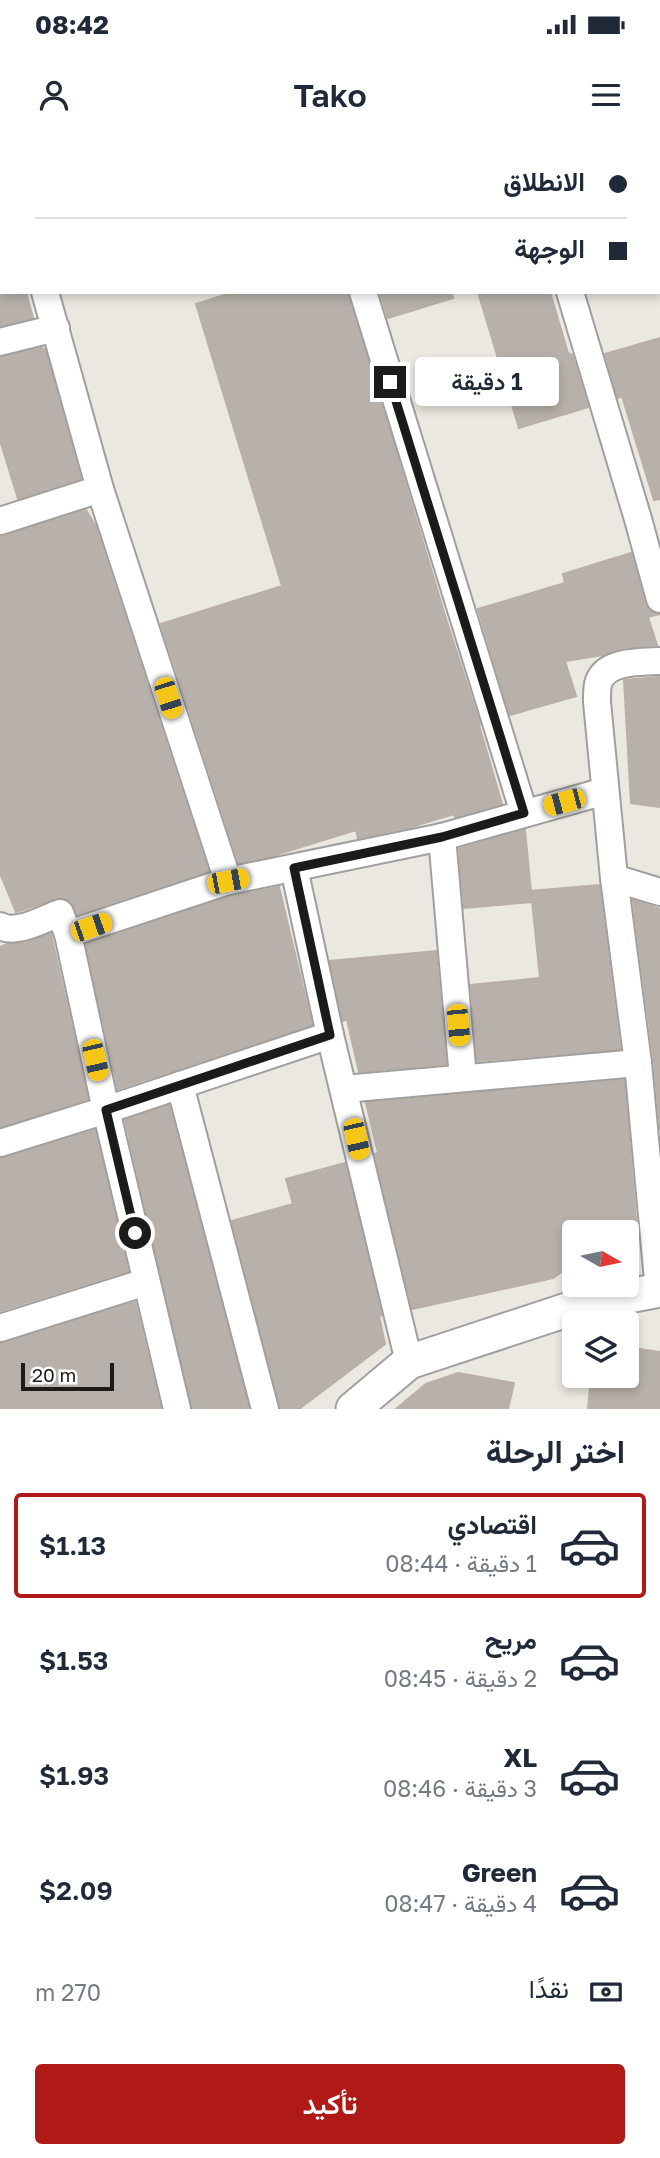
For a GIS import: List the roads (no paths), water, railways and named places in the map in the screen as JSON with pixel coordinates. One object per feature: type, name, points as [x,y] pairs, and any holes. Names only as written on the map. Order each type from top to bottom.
[{"type":"street","points":[[46,294],[100,489],[228,881]]},
{"type":"street","points":[[364,294],[524,813]]},
{"type":"street","points":[[571,294],[660,599]]},
{"type":"street","points":[[0,342],[56,328]]},
{"type":"street","points":[[0,521],[100,489]]},
{"type":"street","points":[[354,1409],[409,1362],[582,1305],[660,1291],[638,1063],[614,878],[597,702],[598,681],[610,669],[625,663],[660,661]]},
{"type":"street","points":[[68,934],[228,881],[442,837],[605,791]]},
{"type":"street","points":[[442,837],[463,1078]]},
{"type":"street","points":[[294,868],[330,1035],[409,1362]]},
{"type":"street","points":[[614,878],[660,892]]},
{"type":"street","points":[[0,926],[7,930],[21,927],[60,913],[68,934],[106,1110],[177,1409]]},
{"type":"street","points":[[0,1143],[330,1035]]},
{"type":"street","points":[[344,1089],[638,1063]]},
{"type":"street","points":[[180,1085],[265,1409]]},
{"type":"street","points":[[0,1328],[146,1282]]}]
